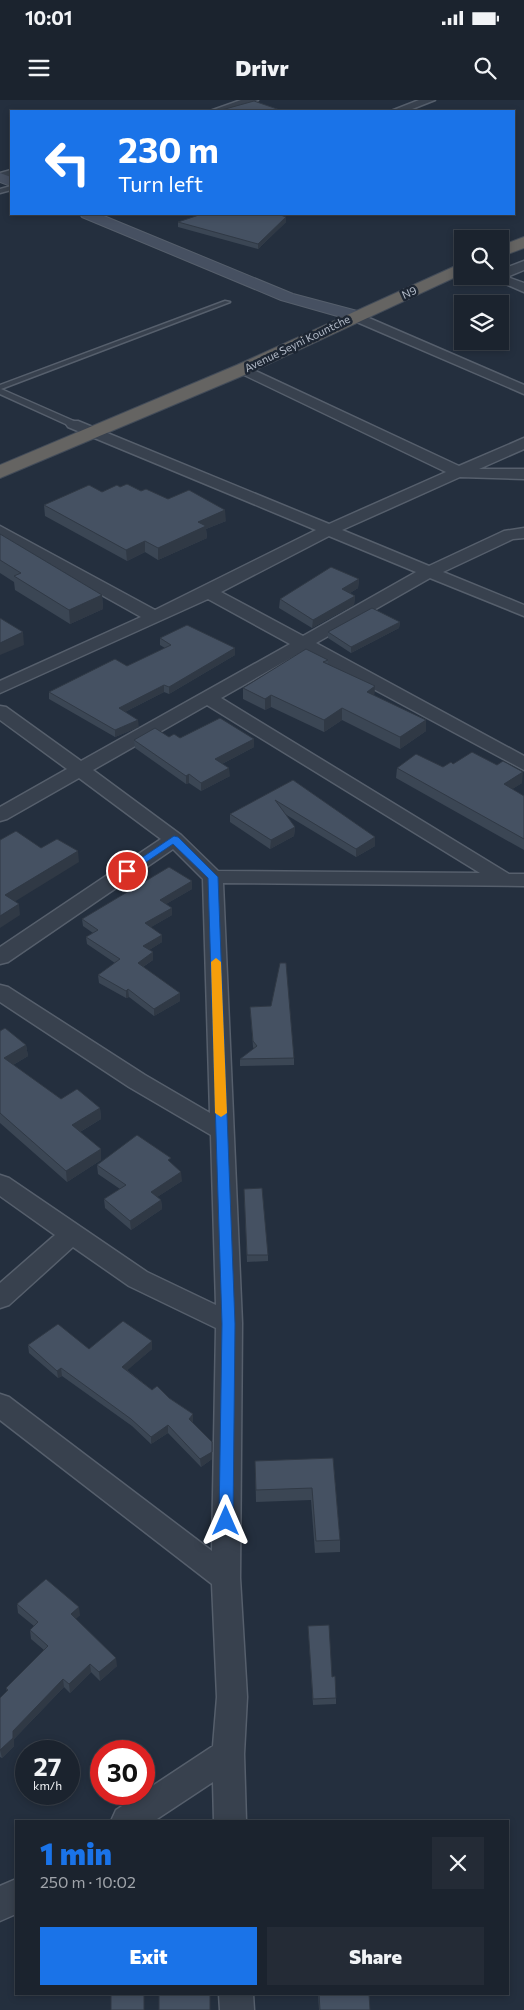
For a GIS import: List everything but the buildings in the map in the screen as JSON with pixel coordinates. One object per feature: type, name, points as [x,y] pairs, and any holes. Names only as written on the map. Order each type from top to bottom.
[{"type":"highway","points":[[509,248],[524,242]]},
{"type":"highway","name":"N9","points":[[355,316],[454,272]]},
{"type":"highway","name":"Avenue Seyni Kountche","points":[[0,456],[73,424],[355,316]]},
{"type":"highway","name":"Avenue Seyni Kountche","points":[[0,472],[243,369],[326,327]]},
{"type":"main road","points":[[93,215],[288,297],[355,316]]},
{"type":"main road","points":[[288,297],[326,327]]},
{"type":"street","points":[[219,110],[253,100]]},
{"type":"street","points":[[400,110],[430,100]]},
{"type":"street","points":[[509,271],[524,265]]},
{"type":"street","points":[[509,282],[524,288]]},
{"type":"street","points":[[355,316],[524,390]]},
{"type":"street","points":[[243,369],[461,473],[524,474]]},
{"type":"street","points":[[73,424],[524,611]]},
{"type":"street","points":[[0,688],[208,592],[329,530],[461,473],[524,443]]},
{"type":"street","points":[[0,531],[154,617]]},
{"type":"street","points":[[0,815],[429,572],[510,534],[524,532]]},
{"type":"street","points":[[208,592],[524,764]]},
{"type":"street","points":[[207,697],[514,880]]},
{"type":"street","points":[[0,711],[174,839],[213,877],[514,880]]},
{"type":"street","points":[[0,957],[174,839]]},
{"type":"street","points":[[213,877],[229,1324],[226,1578],[232,1697],[228,1754],[230,1820]]},
{"type":"street","points":[[0,992],[137,1081],[222,1131]]},
{"type":"street","points":[[0,1184],[138,1279],[229,1324]]},
{"type":"street","points":[[0,1298],[72,1234]]},
{"type":"street","points":[[0,1405],[226,1578]]},
{"type":"street","points":[[128,1820],[228,1754]]},
{"type":"street","points":[[0,1905],[15,1896]]},
{"type":"street","points":[[236,1995],[236,2010]]},
{"type":"lane","points":[[0,389],[227,302]]},
{"type":"lane","points":[[0,389],[73,424]]},
{"type":"slow traffic","points":[[216,962],[221,1113]]},
{"type":"route","points":[[127,871],[174,839],[213,877],[229,1324],[226,1521]]}]
